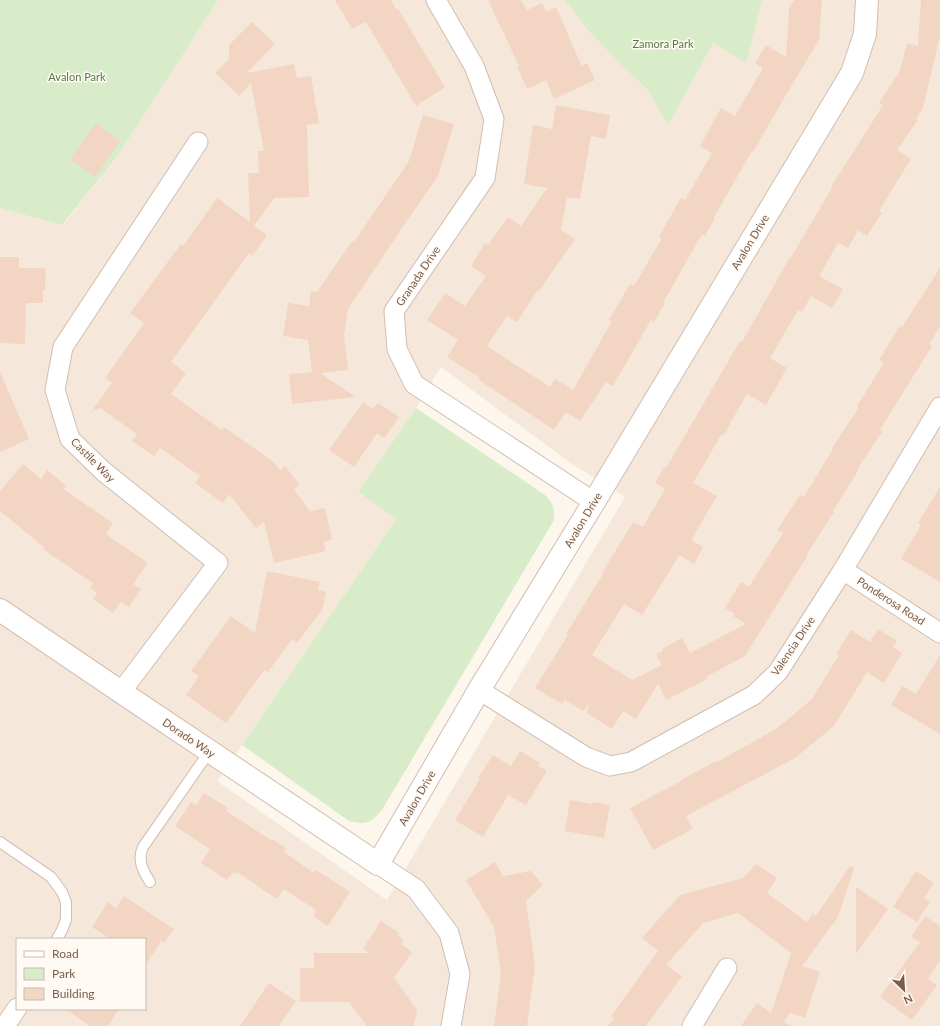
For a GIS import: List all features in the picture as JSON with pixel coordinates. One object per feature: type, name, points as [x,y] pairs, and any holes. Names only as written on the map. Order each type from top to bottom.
[{"type":"street","name":"Granada Drive","points":[[436,0],[474,66],[494,119],[485,178],[394,311],[397,348],[414,384],[594,502]]},
{"type":"street","name":"Avalon Drive","points":[[378,864],[479,690],[852,73],[866,34],[867,0]]},
{"type":"street","name":"Castile Way","points":[[121,692],[218,563],[103,472],[70,439],[55,390],[63,347],[198,142]]},
{"type":"street","name":"Valencia Drive","points":[[479,690],[586,757],[610,766],[631,762],[754,695],[778,672],[843,570],[940,407]]},
{"type":"street","name":"Ponderosa Road","points":[[843,570],[940,633]]},
{"type":"street","name":"Dorado Way","points":[[0,610],[209,752],[378,864]]},
{"type":"street","points":[[378,864],[416,889],[449,933],[460,974],[451,1026]]},
{"type":"street","points":[[692,1026],[727,968]]},
{"type":"street","points":[[5,1026],[16,1010]]},
{"type":"lane","points":[[150,882],[141,866],[140,852],[209,752]]},
{"type":"lane","points":[[0,842],[51,877],[62,892],[66,902],[66,920],[58,938]]},
{"type":"shaded area","points":[[218,0],[940,0],[940,1026],[0,1026],[0,208],[63,225],[119,154]],"holes":[[[441,367],[569,462],[625,497],[387,900],[217,781],[396,519],[358,492],[416,408]]]},
{"type":"green space","name":"Avalon Park","points":[[0,0],[218,0],[119,154],[62,225],[0,208]]},
{"type":"green space","name":"Zamora Park","points":[[565,0],[762,0],[746,63],[713,43],[668,125],[647,89],[588,30]]},
{"type":"green space","points":[[416,408],[545,495],[553,506],[554,520],[382,810],[371,821],[364,823],[355,822],[349,821],[242,745],[396,519],[358,492]]},
{"type":"building","points":[[335,0],[391,0],[396,9],[398,9],[445,87],[416,106],[366,22],[352,29]]},
{"type":"building","points":[[488,0],[521,0],[527,10],[542,3],[546,12],[556,7],[582,66],[587,63],[595,80],[554,99],[546,80],[527,89],[517,67],[519,66]]},
{"type":"building","points":[[794,0],[822,0],[819,40],[753,152],[752,151],[714,217],[715,218],[705,236],[702,234],[654,322],[651,320],[613,386],[606,382],[580,421],[566,412],[554,430],[479,380],[480,378],[447,357],[458,340],[427,320],[445,293],[465,306],[486,276],[471,266],[485,243],[488,245],[508,217],[521,226],[547,188],[524,184],[533,125],[552,129],[556,105],[610,115],[606,139],[591,136],[580,199],[567,197],[561,230],[575,239],[517,322],[507,316],[487,346],[550,387],[555,379],[573,390],[612,321],[609,320],[630,284],[634,286],[662,238],[659,236],[681,198],[685,200],[712,153],[700,146],[721,108],[735,116],[763,68],[755,63],[766,45],[786,57],[789,8]]},
{"type":"building","points":[[921,0],[940,0],[940,36],[923,108],[916,119],[918,120],[897,150],[911,159],[879,211],[882,213],[867,236],[858,230],[848,248],[838,243],[819,276],[843,289],[832,308],[811,296],[802,312],[798,310],[770,358],[787,368],[766,405],[747,394],[723,436],[721,435],[693,483],[717,496],[691,540],[703,547],[694,564],[679,555],[642,615],[624,604],[592,655],[632,680],[662,665],[656,654],[682,638],[690,653],[746,624],[733,616],[735,614],[725,608],[741,582],[749,587],[783,533],[777,530],[800,495],[804,497],[884,363],[879,360],[900,326],[902,327],[940,268],[940,327],[929,344],[932,346],[880,430],[882,432],[858,468],[859,469],[833,511],[834,512],[745,656],[706,677],[708,679],[666,700],[658,684],[636,719],[623,711],[612,729],[587,713],[589,703],[584,711],[565,700],[562,704],[535,688],[568,635],[566,634],[633,522],[643,527],[665,489],[655,483],[664,467],[666,468],[740,341],[742,342],[789,259],[832,188],[831,187],[883,105],[879,103],[900,71],[907,43],[918,46]]},
{"type":"building","points":[[252,22],[275,44],[247,73],[294,64],[297,78],[311,76],[319,123],[307,125],[309,197],[274,198],[254,226],[267,235],[253,255],[249,253],[171,362],[186,373],[171,394],[222,430],[224,427],[274,462],[280,470],[285,466],[300,485],[294,489],[310,511],[325,508],[332,540],[323,542],[326,551],[274,563],[264,522],[256,528],[229,494],[223,503],[195,483],[200,476],[160,448],[154,456],[132,441],[137,434],[100,408],[91,412],[112,383],[105,378],[144,323],[130,313],[181,244],[183,246],[217,198],[250,222],[248,173],[259,173],[258,151],[264,151],[251,83],[239,96],[215,73],[229,59],[229,45]]},
{"type":"building","points":[[423,115],[454,124],[438,176],[348,309],[344,335],[348,370],[320,373],[356,397],[292,404],[289,374],[312,372],[308,340],[283,336],[288,303],[309,306],[311,291],[317,292],[352,241],[354,242],[409,161]]},
{"type":"building","points":[[96,123],[120,141],[95,177],[70,159]]},
{"type":"building","points":[[0,257],[19,257],[19,268],[46,268],[43,303],[26,303],[25,344],[0,343]]},
{"type":"building","points":[[0,372],[29,439],[0,452]]},
{"type":"building","points":[[363,402],[373,409],[378,403],[399,417],[384,438],[377,433],[354,467],[329,450]]},
{"type":"building","points":[[23,464],[41,479],[47,470],[66,486],[63,489],[113,523],[106,534],[148,563],[133,584],[141,589],[129,607],[121,601],[113,613],[93,599],[97,593],[90,588],[93,583],[44,550],[45,548],[0,511],[0,491]]},
{"type":"building","points":[[940,487],[940,582],[901,559],[921,525],[918,523]]},
{"type":"building","points":[[267,571],[320,582],[318,590],[326,592],[322,610],[297,643],[292,639],[268,672],[264,670],[226,723],[186,695],[199,676],[191,671],[231,616],[255,633]]},
{"type":"building","points":[[878,629],[897,641],[893,647],[902,653],[884,683],[867,672],[834,726],[795,758],[686,816],[693,829],[653,850],[630,808],[776,729],[812,699],[839,655],[836,654],[851,630],[870,642]]},
{"type":"building","points":[[940,655],[940,734],[891,705],[902,686],[916,694]]},
{"type":"building","points":[[520,751],[540,763],[538,766],[547,771],[526,805],[508,795],[483,837],[455,820],[480,779],[478,778],[493,755],[511,766]]},
{"type":"building","points":[[204,793],[228,808],[226,811],[286,848],[284,852],[314,873],[316,870],[350,892],[328,926],[313,916],[316,910],[284,889],[277,899],[237,872],[236,874],[233,872],[227,880],[201,863],[210,849],[175,826],[191,802],[196,805]]},
{"type":"building","points":[[570,800],[592,804],[593,802],[610,805],[604,838],[565,831]]},
{"type":"building","points":[[495,862],[503,876],[531,871],[543,885],[526,901],[535,966],[527,1026],[494,1026],[501,972],[494,927],[466,880]]},
{"type":"building","points":[[756,864],[777,878],[767,893],[807,922],[813,913],[816,916],[850,866],[854,868],[838,917],[802,966],[820,972],[805,1018],[790,1013],[784,1022],[791,1026],[741,1026],[757,1003],[771,1013],[791,953],[738,913],[703,923],[666,965],[682,976],[646,1026],[608,1026],[614,1018],[611,1016],[658,951],[642,938],[680,895],[743,878]]},
{"type":"building","points":[[916,871],[934,883],[924,898],[930,902],[917,922],[893,907]]},
{"type":"building","points":[[856,887],[888,909],[856,954]]},
{"type":"building","points":[[124,896],[174,929],[164,943],[161,941],[146,964],[146,938],[108,938],[92,927],[108,902],[116,908]]},
{"type":"building","points":[[925,916],[940,926],[940,960],[928,979],[937,985],[912,1020],[880,997],[920,942],[911,937]]},
{"type":"building","points":[[381,921],[399,933],[397,935],[404,940],[401,944],[412,952],[394,978],[417,1010],[414,1026],[367,1026],[349,1002],[300,1002],[300,968],[314,968],[314,953],[370,953],[363,949]]},
{"type":"building","points":[[269,983],[296,1001],[279,1026],[240,1026]]},
{"type":"building","points":[[66,1010],[118,1010],[108,1026],[90,1026]]}]
